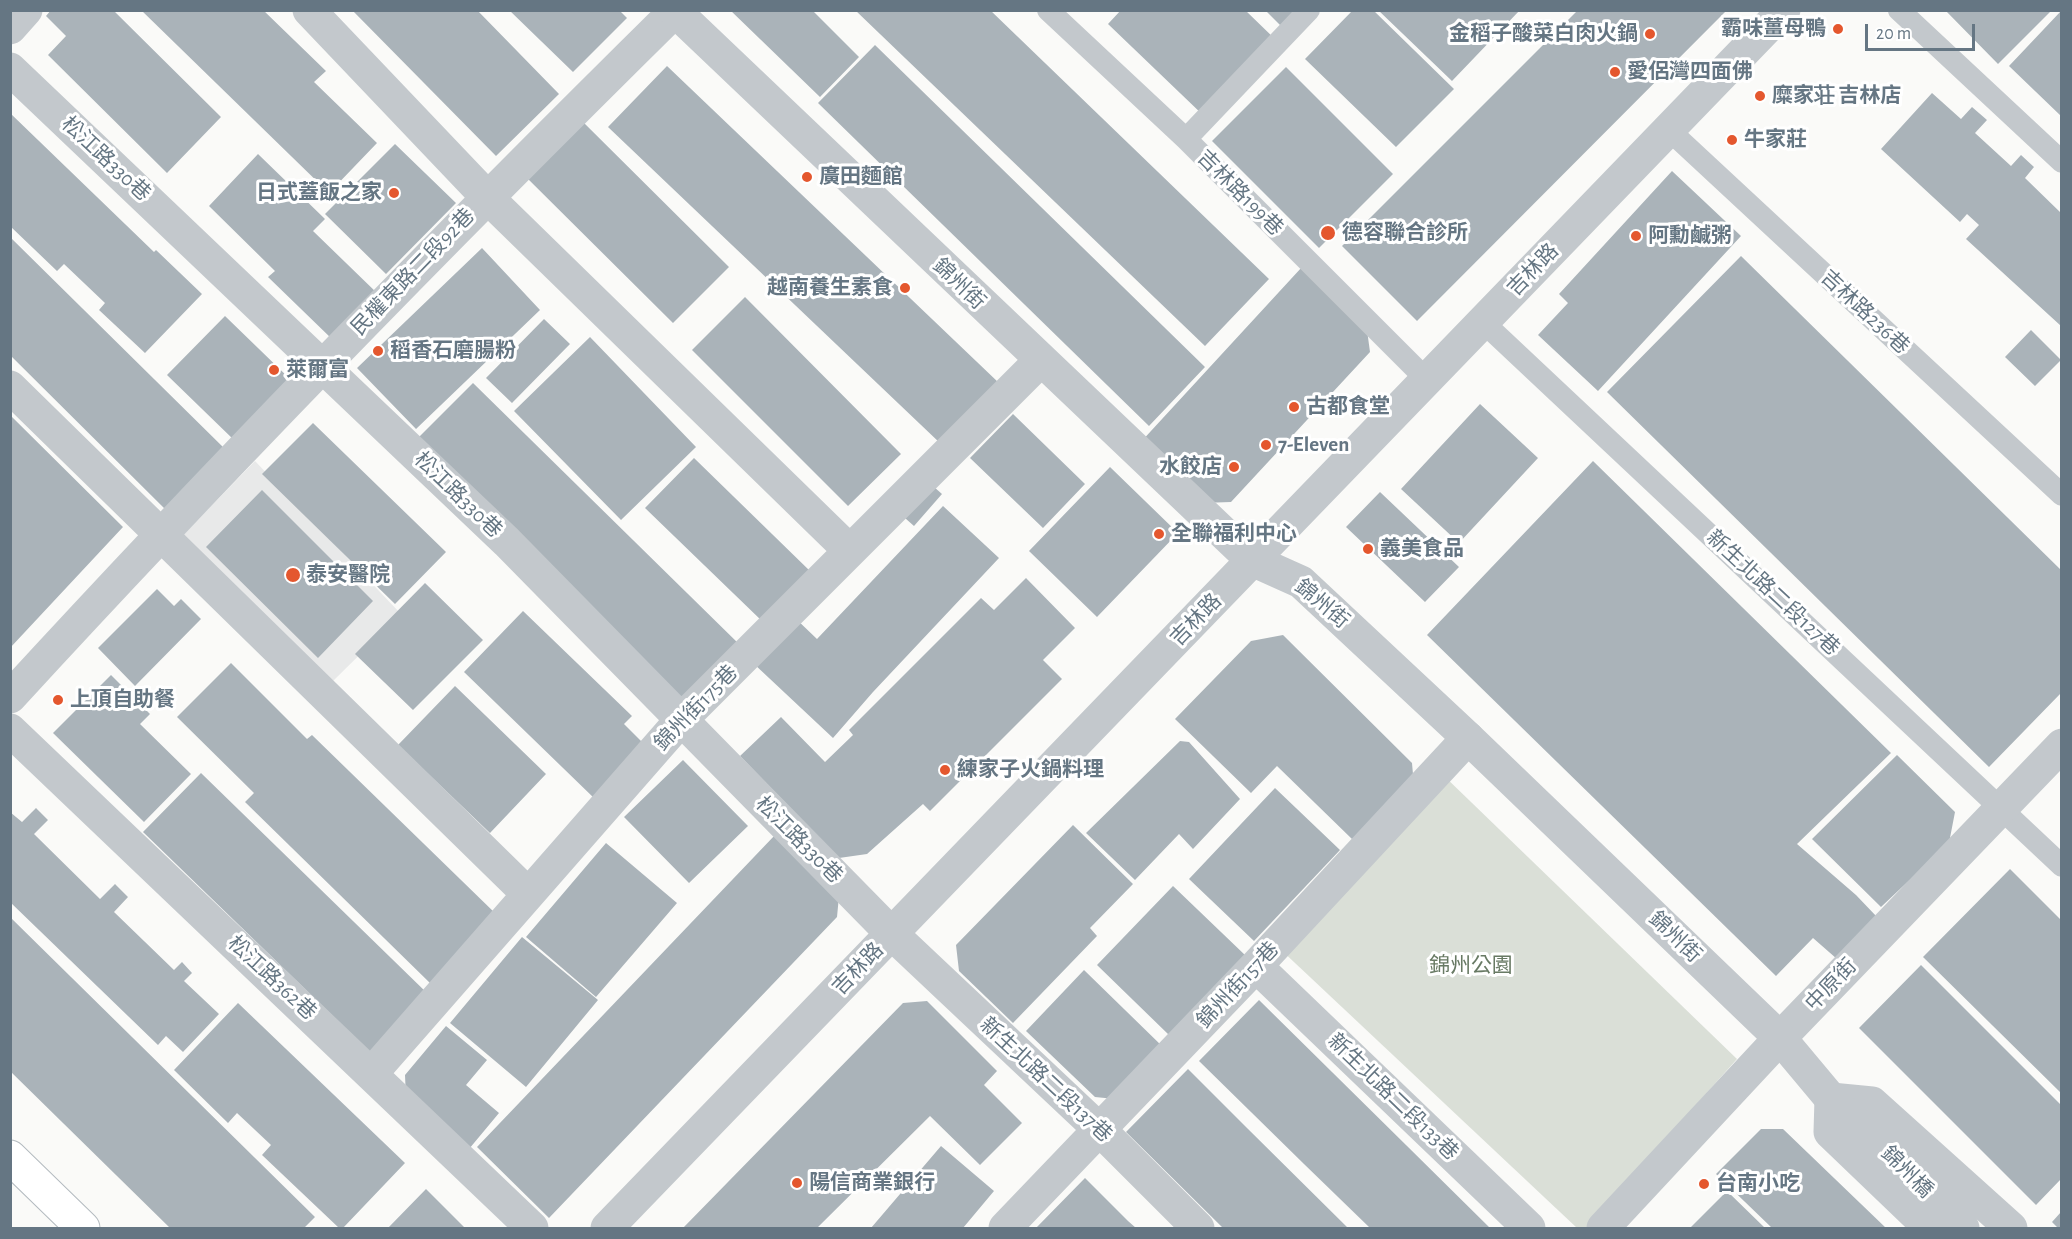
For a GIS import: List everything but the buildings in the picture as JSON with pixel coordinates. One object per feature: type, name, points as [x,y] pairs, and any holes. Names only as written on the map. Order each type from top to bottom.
[{"type":"main road","points":[[10,1157],[82,1228]]},
{"type":"street","points":[[10,28],[26,10]]},
{"type":"street","points":[[309,10],[487,197],[849,551]]},
{"type":"street","name":"吉林路","points":[[607,1228],[1784,10]]},
{"type":"street","name":"民權東路二段92巷","points":[[10,697],[160,534],[321,366],[674,11]]},
{"type":"street","name":"錦州街","points":[[674,11],[1252,560],[1301,582],[1468,738],[1780,1038],[1841,1108]]},
{"type":"street","name":"松江路330巷","points":[[10,69],[507,542],[892,934]]},
{"type":"street","name":"錦州街175巷","points":[[372,1073],[681,720],[1040,361]]},
{"type":"street","points":[[10,387],[528,894]]},
{"type":"street","name":"松江路362巷","points":[[10,730],[532,1228]]},
{"type":"street","name":"錦州街157巷","points":[[1005,1228],[1256,966],[1468,738]]},
{"type":"street","name":"中原街","points":[[1603,1228],[1780,1038],[2061,745]]},
{"type":"street","name":"新生北路二段137巷","points":[[892,934],[1100,1130],[1198,1228]]},
{"type":"street","name":"新生北路二段133巷","points":[[1256,966],[1529,1228]]},
{"type":"street","points":[[1930,1228],[1830,1132],[1841,1108],[1872,1103],[2011,1228]]},
{"type":"street","name":"錦州橋","points":[[1841,1108],[1963,1228]]},
{"type":"lane","name":"吉林路199巷","points":[[1048,10],[1186,139],[1427,380]]},
{"type":"lane","points":[[1186,139],[1309,10]]},
{"type":"lane","points":[[1899,10],[2061,162]]},
{"type":"lane","name":"吉林路236巷","points":[[1669,130],[2061,495]]},
{"type":"lane","name":"新生北路二段127巷","points":[[1484,322],[2061,866]]},
{"type":"shaded area","name":"泰安醫院","points":[[255,461],[401,614],[331,683],[183,535]]},
{"type":"green space","name":"錦州公園","points":[[1441,773],[1737,1059],[1586,1228],[1577,1228],[1278,947]]},
{"type":"place","name":"霸味薑母鴨","points":[[1838,29]]},
{"type":"place","name":"金稻子酸菜白肉火鍋","points":[[1650,34]]},
{"type":"place","name":"愛侶灣四面佛","points":[[1615,72]]},
{"type":"place","name":"糜家荘 吉林店","points":[[1760,96]]},
{"type":"place","name":"牛家莊","points":[[1732,140]]},
{"type":"place","name":"廣田麵館","points":[[807,177]]},
{"type":"place","name":"日式蓋飯之家","points":[[394,193]]},
{"type":"place","name":"德容聯合診所","points":[[1328,233]]},
{"type":"place","name":"阿勳鹹粥","points":[[1636,236]]},
{"type":"place","name":"越南養生素食","points":[[905,288]]},
{"type":"place","name":"稻香石磨腸粉","points":[[378,351]]},
{"type":"place","name":"萊爾富","points":[[274,370]]},
{"type":"place","name":"古都食堂","points":[[1294,407]]},
{"type":"place","name":"7-Eleven","points":[[1266,445]]},
{"type":"place","name":"水餃店","points":[[1234,467]]},
{"type":"place","name":"全聯福利中心","points":[[1159,534]]},
{"type":"place","name":"義美食品","points":[[1368,549]]},
{"type":"place","name":"泰安醫院","points":[[293,575]]},
{"type":"place","name":"上頂自助餐","points":[[58,700]]},
{"type":"place","name":"練家子火鍋料理","points":[[945,770]]},
{"type":"place","name":"陽信商業銀行","points":[[797,1183]]},
{"type":"place","name":"台南小吃","points":[[1704,1184]]}]
